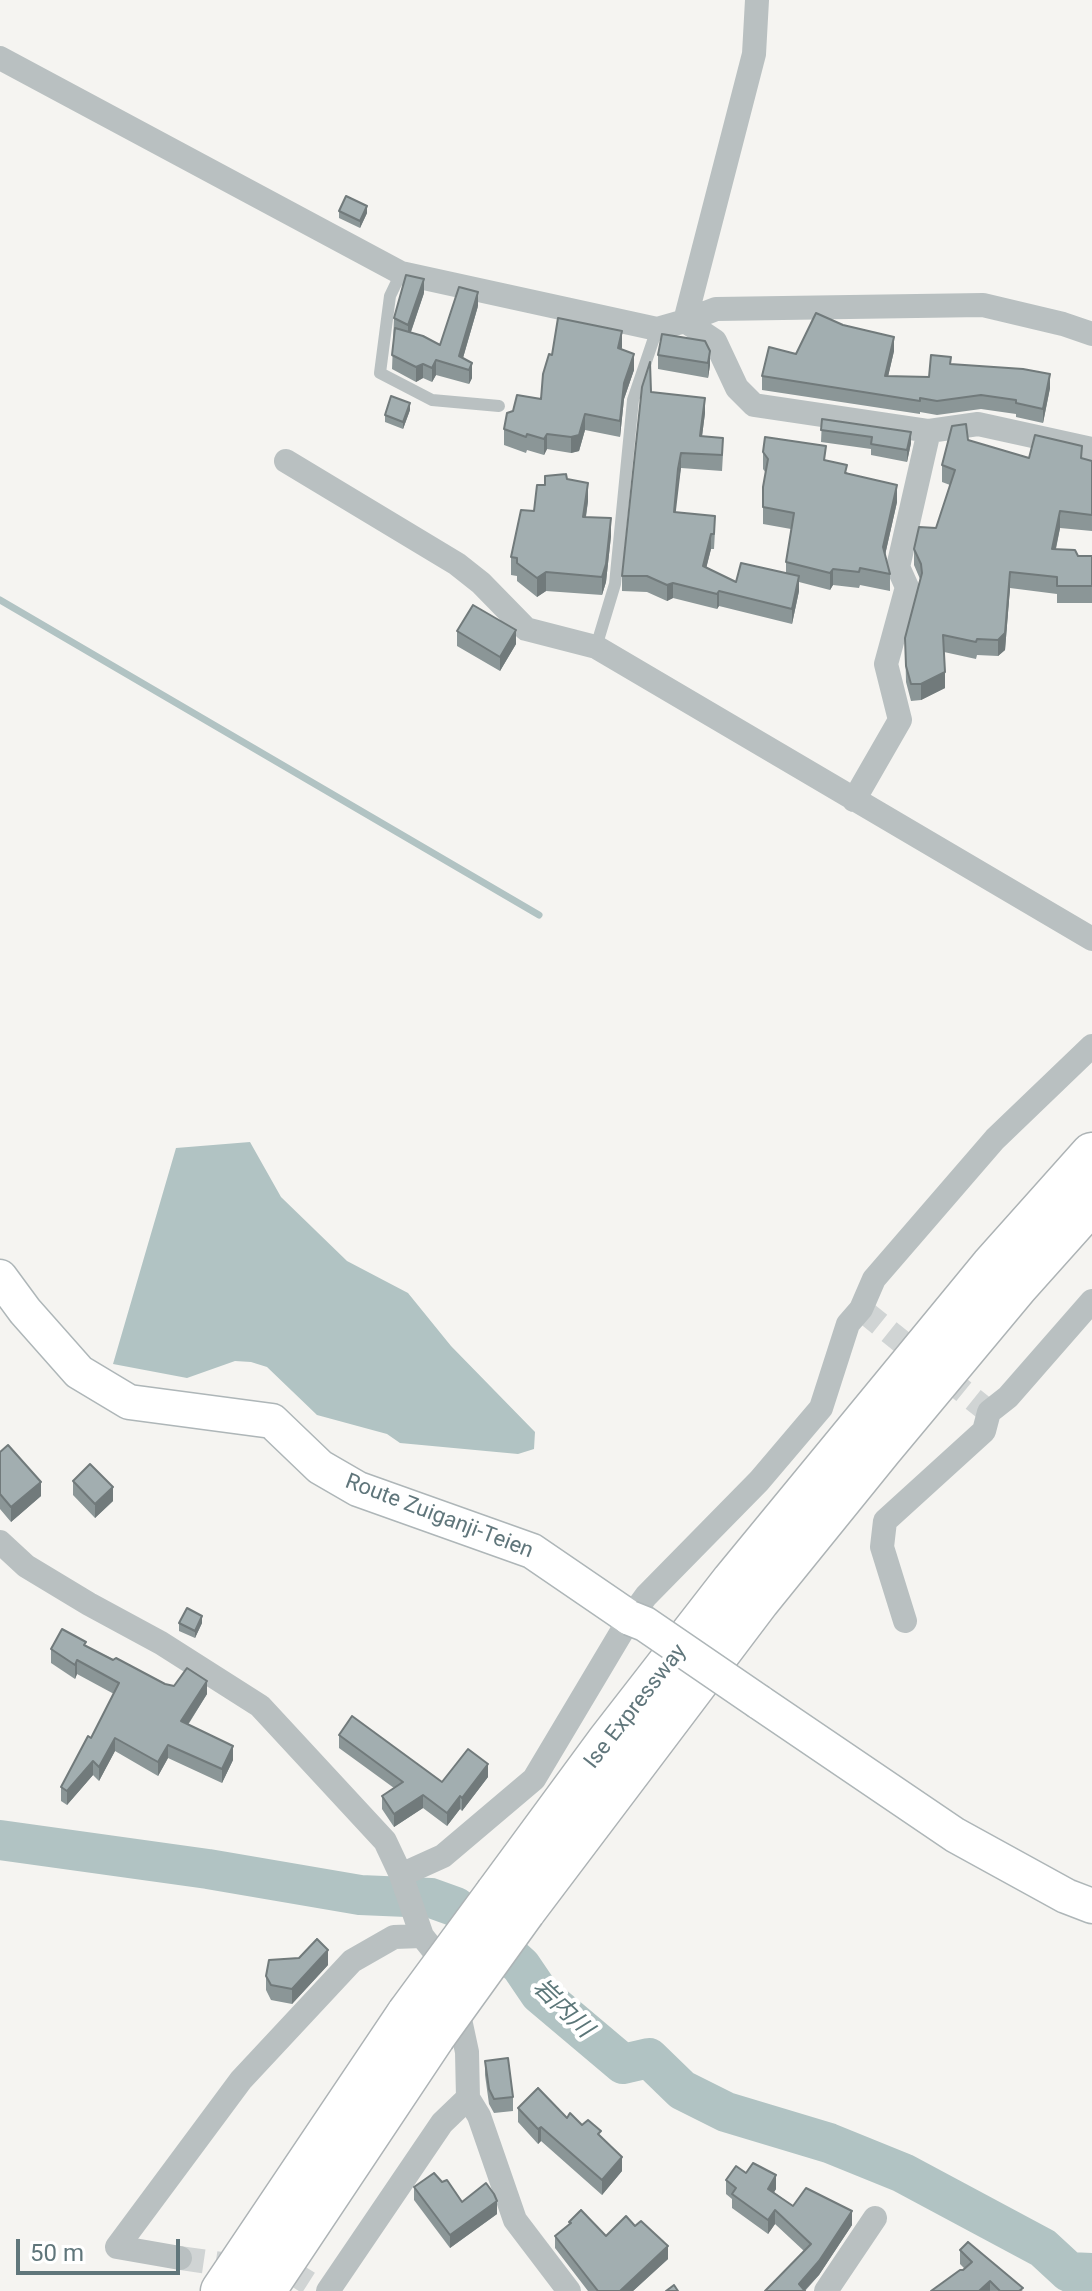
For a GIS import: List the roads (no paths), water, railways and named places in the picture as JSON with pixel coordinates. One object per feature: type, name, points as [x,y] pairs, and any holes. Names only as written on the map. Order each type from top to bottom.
[{"type":"highway","name":"Ise Expressway","points":[[510,1902],[608,1742],[733,1581],[992,1266],[1092,1154]]},
{"type":"highway","name":"Ise Expressway","points":[[222,2291],[319,2145],[421,2025],[510,1902],[881,1449],[1016,1287],[1092,1202]]},
{"type":"highway","name":"Ise Expressway","points":[[264,2291],[421,2025]]},
{"type":"highway","points":[[188,2274],[275,2172],[319,2145]]},
{"type":"main road","name":"Route Zuiganji-Teien","points":[[0,1277],[25,1311],[79,1372],[129,1402],[272,1421],[320,1467],[358,1489],[532,1551],[955,1835],[1066,1896],[1092,1906]]},
{"type":"street","points":[[685,321],[754,54],[757,0]]},
{"type":"street","points":[[0,58],[401,273],[657,329],[716,309],[983,305],[1092,334]]},
{"type":"street","points":[[685,321],[715,341],[737,388],[754,405],[929,431],[978,424],[1092,449]]},
{"type":"street","points":[[854,800],[900,720],[886,664],[907,587],[898,567],[929,431]]},
{"type":"street","points":[[286,461],[457,564],[481,583],[526,629],[596,647],[1092,939]]},
{"type":"street","points":[[401,1875],[443,1856],[534,1779],[646,1596],[759,1481],[821,1408],[848,1324],[861,1309],[874,1279],[995,1139],[1092,1046]]},
{"type":"street","points":[[905,1621],[882,1547],[885,1521],[984,1431],[989,1412],[1008,1397],[1092,1301]]},
{"type":"street","points":[[0,1542],[26,1566],[161,1643],[260,1706],[385,1841],[401,1875],[422,1936],[434,1951],[461,2024],[467,2052],[468,2098],[479,2116],[515,2220],[569,2291]]},
{"type":"street","points":[[188,2274],[117,2247],[241,2080],[352,1961],[394,1937],[422,1936]]},
{"type":"street","points":[[328,2291],[442,2123],[468,2098]]},
{"type":"street","points":[[826,2291],[875,2218]]},
{"type":"lane","points":[[401,273],[390,296],[380,373],[432,400],[499,406]]},
{"type":"lane","points":[[596,647],[615,584],[633,400],[657,329]]},
{"type":"waterway","points":[[0,600],[539,915]]},
{"type":"waterway","name":"岩内川","points":[[0,1840],[208,1869],[360,1895],[431,1898],[456,1907],[521,1966],[540,1994],[623,2064],[649,2058],[682,2090],[726,2112],[829,2143],[903,2173],[1043,2248],[1069,2272],[1092,2273]]},
{"type":"tunnel","points":[[861,1309],[989,1412]]},
{"type":"tunnel","points":[[180,2258],[296,2275],[321,2291]]}]
